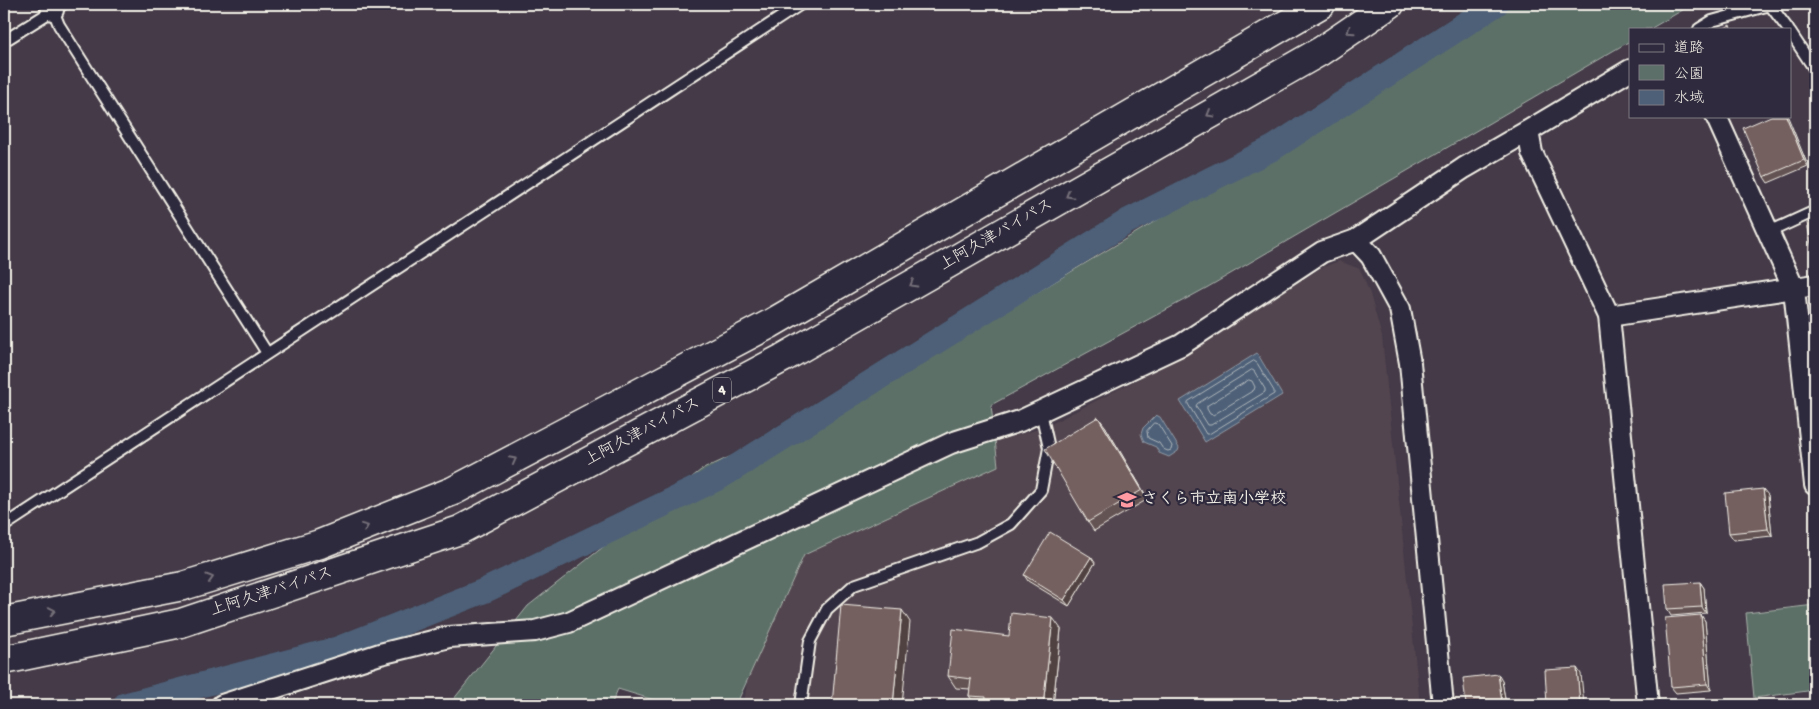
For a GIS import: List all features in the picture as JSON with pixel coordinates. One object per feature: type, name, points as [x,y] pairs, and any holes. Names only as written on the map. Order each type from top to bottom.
[{"type":"highway","name":"上阿久津バイパス","points":[[4,620],[183,586],[320,544],[454,491],[770,324],[1321,4]]},
{"type":"highway","name":"上阿久津バイパス","points":[[4,660],[181,623],[460,530],[783,358],[1321,52],[1390,4]]},
{"type":"street","points":[[222,705],[380,654],[449,636],[535,631],[569,622],[951,443],[1020,421],[1041,412],[1181,345],[1322,252],[1356,240],[1464,168],[1528,132],[1629,71]]},
{"type":"street","points":[[1717,118],[1794,288],[1815,485]]},
{"type":"street","points":[[1528,132],[1532,153],[1609,316],[1648,705]]},
{"type":"street","points":[[1356,240],[1371,256],[1400,310],[1410,363],[1442,705]]},
{"type":"street","points":[[1609,316],[1815,285]]},
{"type":"lane","points":[[4,526],[801,4]]},
{"type":"lane","points":[[1701,28],[1712,21],[1770,4],[1787,28]]},
{"type":"lane","points":[[4,42],[55,6],[59,25],[267,353]]},
{"type":"lane","points":[[1792,35],[1815,70]]},
{"type":"lane","points":[[1769,232],[1815,211]]},
{"type":"lane","points":[[801,705],[810,641],[827,609],[854,584],[978,542],[1011,524],[1041,490],[1049,448],[1041,412]]},
{"type":"shaded area","name":"さくら市立南小学校","points":[[1339,261],[1360,269],[1370,294],[1382,337],[1420,705],[744,705],[765,546],[947,455],[1043,428],[1187,354],[1321,268]]},
{"type":"green space","points":[[1512,4],[1693,4],[1652,28],[1629,28],[1629,42],[1208,287],[991,405],[998,466],[804,555],[736,705],[670,705],[618,689],[611,705],[449,705],[528,606],[701,470],[871,392],[1450,44]]},
{"type":"green space","points":[[1815,605],[1815,690],[1754,698],[1746,613]]},
{"type":"water","points":[[1257,353],[1282,395],[1205,442],[1180,401]]},
{"type":"water","points":[[1156,415],[1160,417],[1179,448],[1178,451],[1169,457],[1159,453],[1156,447],[1144,442],[1141,434],[1143,428]]},
{"type":"building","points":[[1766,118],[1787,118],[1804,160],[1764,177],[1743,128]]},
{"type":"building","points":[[1815,221],[1815,259],[1814,259],[1807,223]]},
{"type":"building","points":[[1098,417],[1142,490],[1088,522],[1045,449]]},
{"type":"building","points":[[1763,489],[1768,529],[1729,533],[1725,493]]},
{"type":"building","points":[[1050,532],[1091,557],[1064,600],[1024,575]]},
{"type":"building","points":[[1700,582],[1702,607],[1667,609],[1665,584]]},
{"type":"building","points":[[841,605],[902,610],[893,705],[832,705]]},
{"type":"building","points":[[1011,613],[1053,618],[1043,705],[985,705],[986,697],[969,696],[971,679],[948,676],[953,629],[1009,636]]},
{"type":"building","points":[[1701,615],[1707,684],[1671,687],[1665,618]]},
{"type":"building","points":[[1577,668],[1580,705],[1547,705],[1545,670]]},
{"type":"building","points":[[1498,674],[1502,702],[1466,705],[1463,678]]},
{"type":"waterway","points":[[125,705],[337,649],[486,590],[720,477],[1128,221],[1273,148],[1496,4]]},
{"type":"place","name":"さくら市立南小学校","points":[[1127,500]]}]
